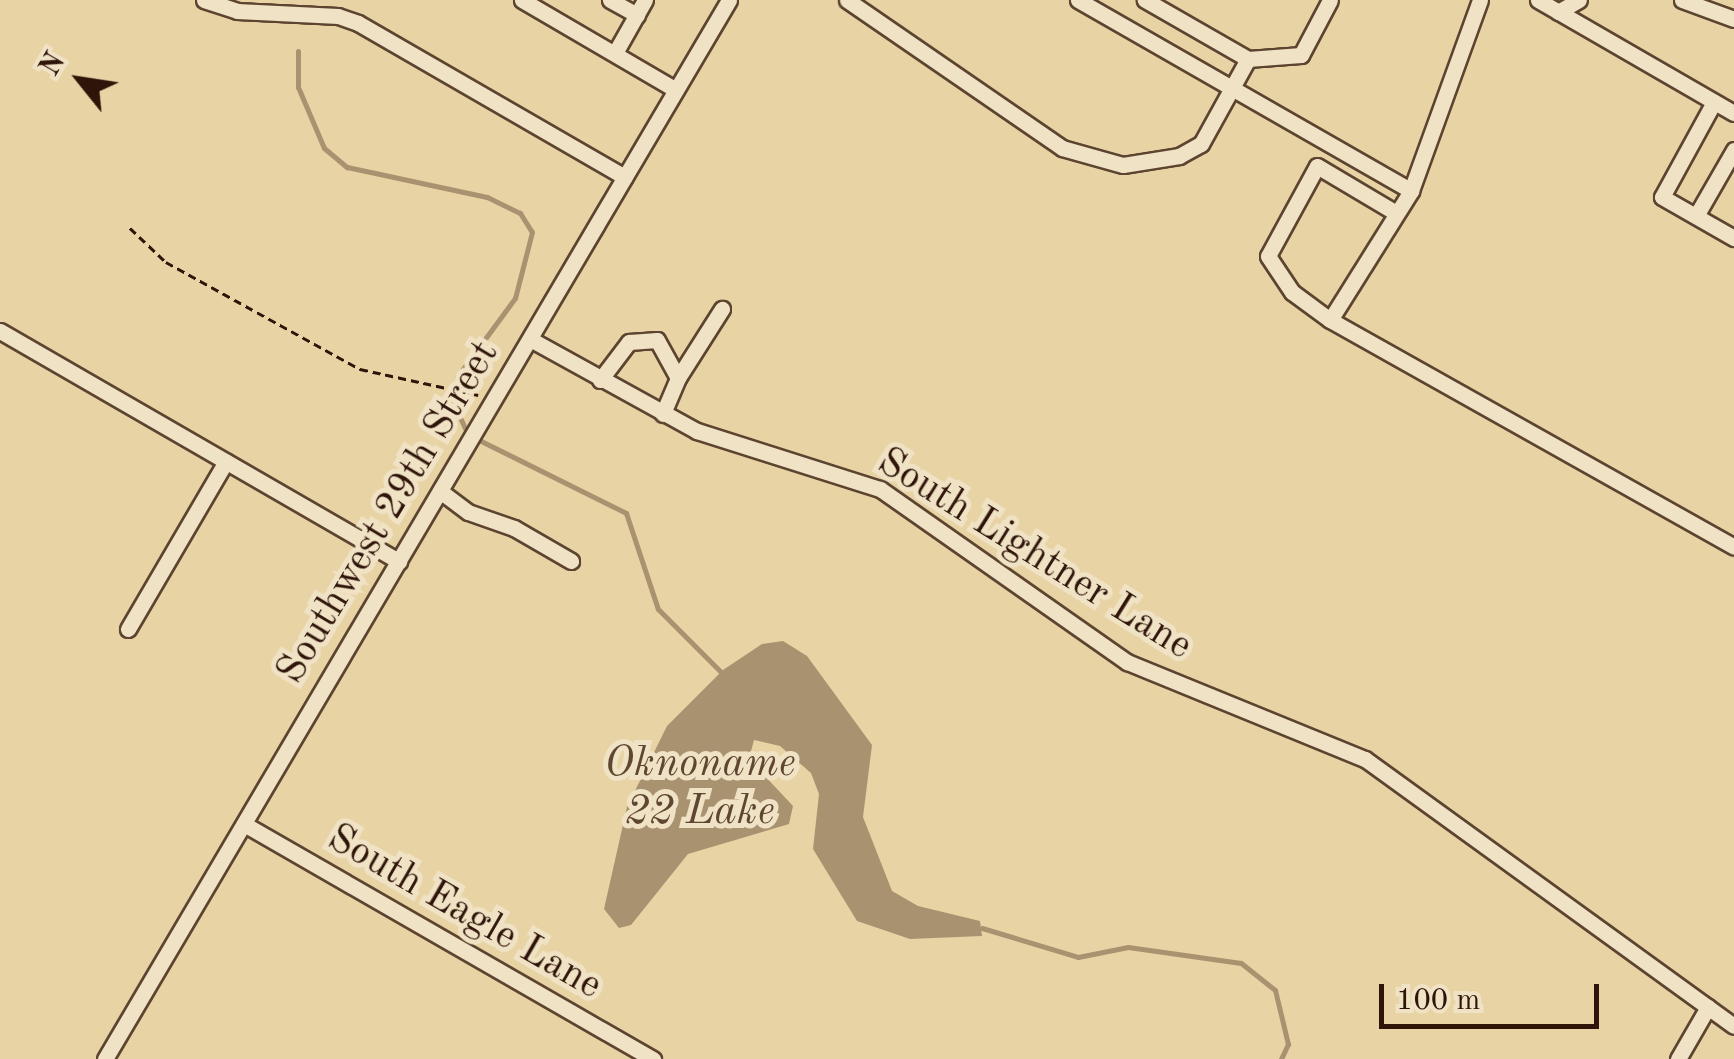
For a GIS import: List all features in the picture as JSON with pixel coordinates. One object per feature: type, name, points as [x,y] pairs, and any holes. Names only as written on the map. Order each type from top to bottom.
[{"type":"street","points":[[204,0],[237,11],[338,16],[358,23],[625,177]]},
{"type":"street","points":[[522,0],[676,90]]},
{"type":"street","points":[[610,0],[636,15]]},
{"type":"street","points":[[615,53],[646,0]]},
{"type":"street","name":"Southwest 29th Street","points":[[106,1059],[730,0]]},
{"type":"street","points":[[847,0],[1062,148],[1098,162],[1143,165],[1179,156],[1201,144],[1248,59]]},
{"type":"street","points":[[1078,0],[1411,191]]},
{"type":"street","points":[[1144,0],[1248,59],[1301,55],[1330,0]]},
{"type":"street","points":[[1330,320],[1411,191],[1480,0]]},
{"type":"street","points":[[1538,0],[1734,114]]},
{"type":"street","points":[[1558,12],[1579,0]]},
{"type":"street","points":[[1682,0],[1734,19]]},
{"type":"street","points":[[1714,102],[1662,197],[1734,238]]},
{"type":"street","points":[[1696,216],[1734,150]]},
{"type":"street","points":[[1396,213],[1316,166],[1268,256],[1292,292],[1330,320],[1734,547]]},
{"type":"street","points":[[664,414],[678,378],[722,310]]},
{"type":"street","points":[[0,331],[399,561]]},
{"type":"street","points":[[600,380],[637,338],[665,348],[678,378]]},
{"type":"street","name":"South Lightner Lane","points":[[530,339],[718,440],[880,489],[1126,662],[1365,759],[1734,1026]]},
{"type":"street","points":[[128,630],[226,461]]},
{"type":"street","points":[[440,492],[468,512],[514,528],[571,561]]},
{"type":"street","name":"South Eagle Lane","points":[[244,824],[653,1059]]},
{"type":"street","points":[[1678,1059],[1708,1007]]},
{"type":"path","points":[[130,228],[166,262],[360,370],[469,390],[492,403]]},
{"type":"water","name":"Oknoname 22 Lake","points":[[783,641],[807,656],[872,745],[863,817],[892,891],[918,906],[980,921],[982,936],[910,939],[857,921],[813,849],[819,794],[811,773],[780,746],[754,740],[749,759],[793,806],[789,824],[688,854],[631,925],[619,928],[604,909],[627,807],[667,726],[723,670],[762,644]]},
{"type":"waterway","points":[[298,51],[298,87],[324,148],[347,167],[487,197],[520,213],[532,232],[515,298],[457,377]]},
{"type":"waterway","points":[[450,396],[466,431]]},
{"type":"waterway","points":[[481,441],[626,513],[658,609],[725,676]]},
{"type":"waterway","points":[[982,928],[1078,957],[1128,947],[1241,963],[1275,990],[1288,1044],[1281,1059]]}]
